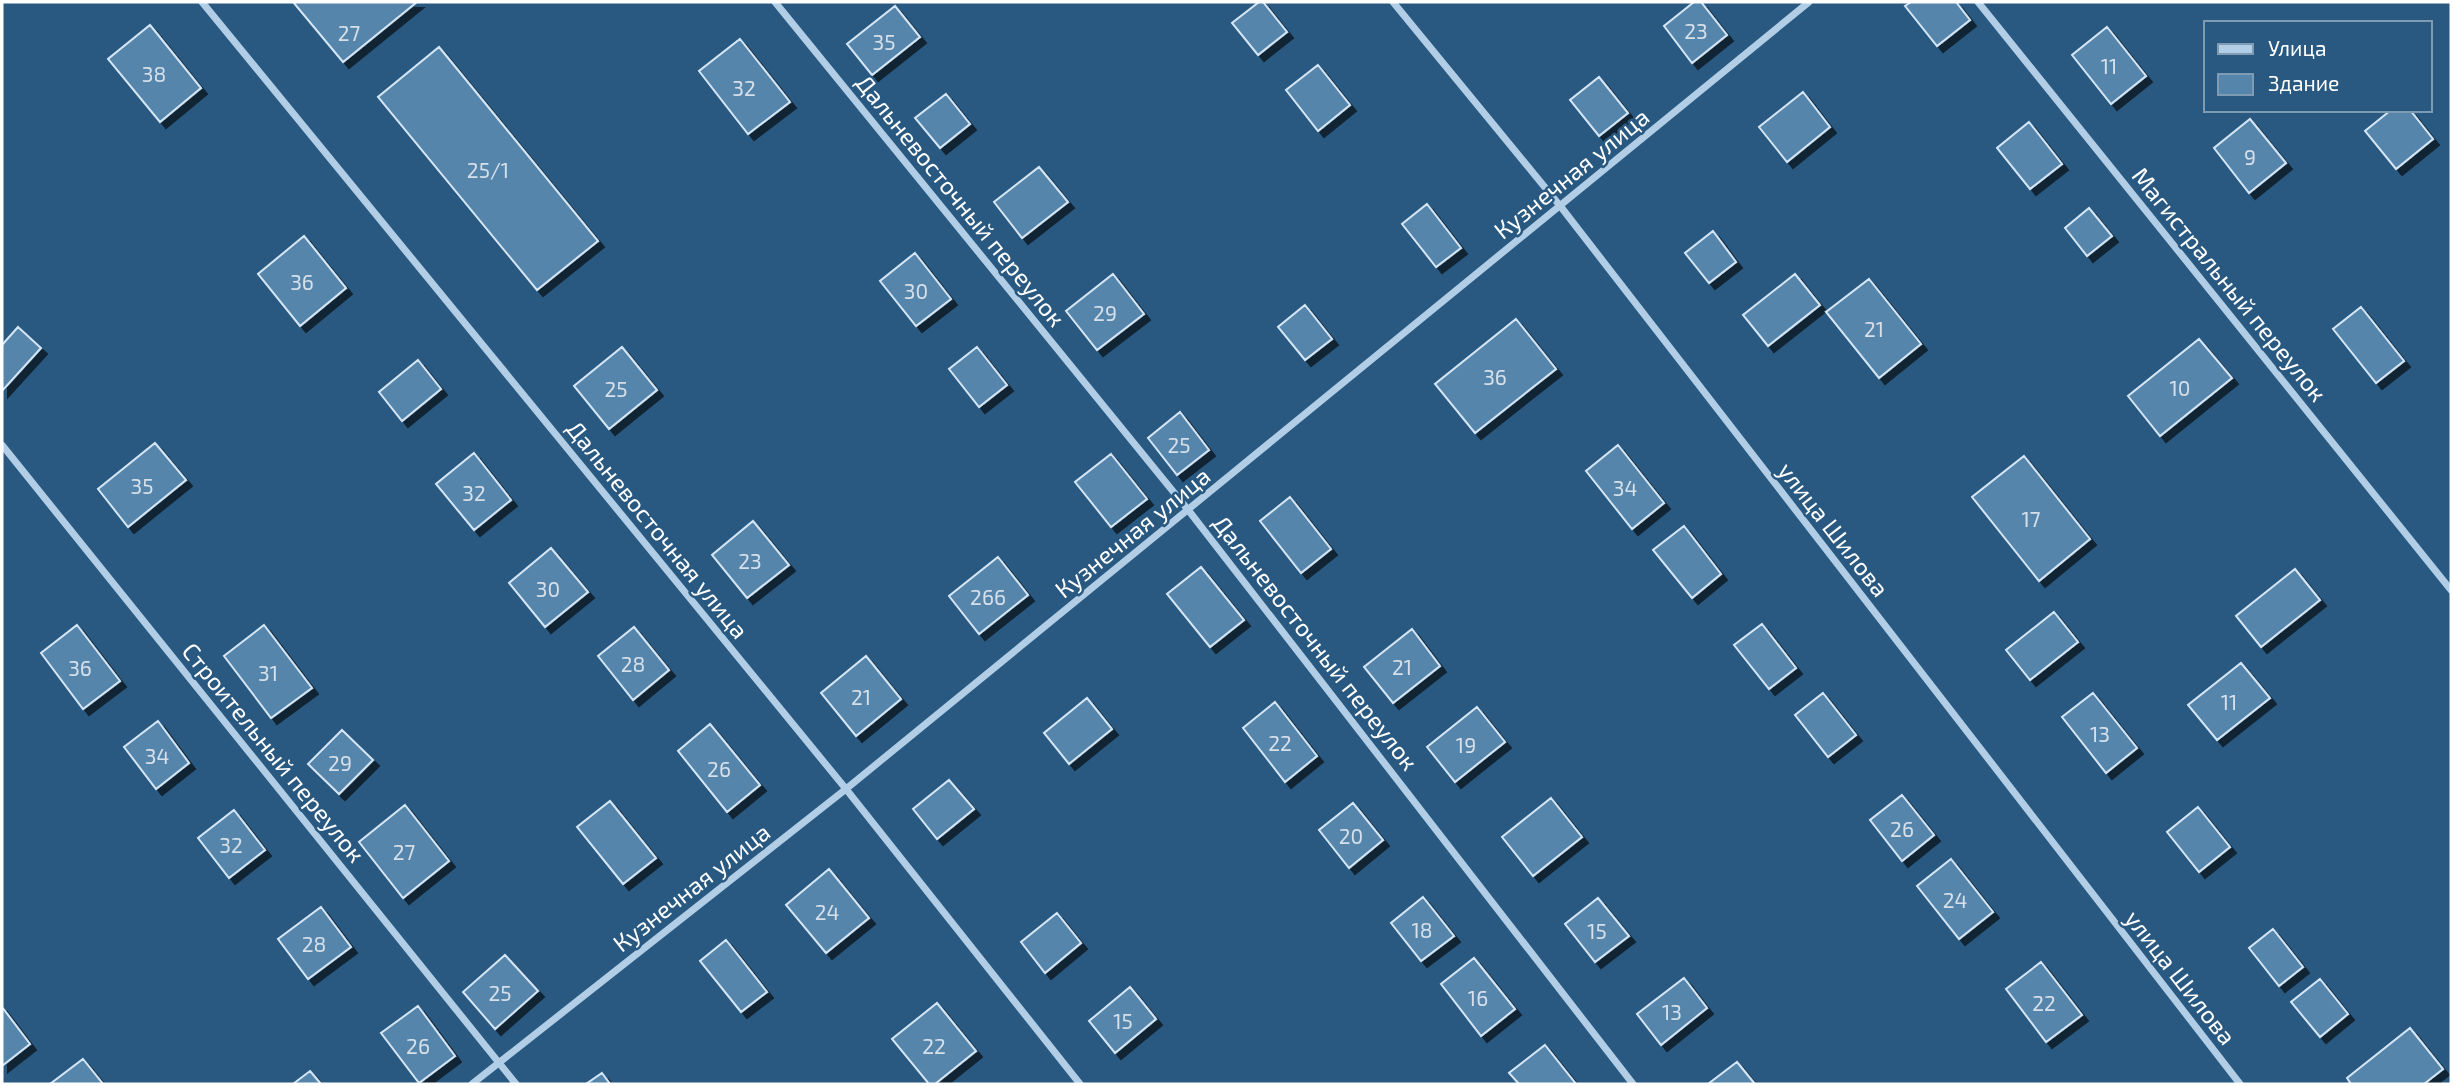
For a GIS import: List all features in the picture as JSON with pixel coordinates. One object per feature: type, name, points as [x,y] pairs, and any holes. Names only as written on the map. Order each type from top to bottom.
[{"type":"street","name":"Дальневосточная улица","points":[[202,2],[846,789],[1080,1084]]},
{"type":"street","name":"Дальневосточный переулок","points":[[775,2],[1189,511],[1633,1084]]},
{"type":"street","name":"улица Шилова","points":[[1393,2],[1561,207],[2240,1084]]},
{"type":"street","name":"Кузнечная улица","points":[[472,1084],[846,789],[1809,2]]},
{"type":"street","name":"Магистральный переулок","points":[[1978,2],[2451,590]]},
{"type":"street","name":"Строительный переулок","points":[[2,445],[516,1084]]},
{"type":"building","points":[[293,2],[417,2],[343,62]]},
{"type":"building","points":[[1259,2],[1263,2],[1287,32],[1258,55],[1232,23]]},
{"type":"building","points":[[1694,2],[1701,2],[1727,35],[1692,63],[1664,26]]},
{"type":"building","points":[[1911,2],[1956,2],[1970,20],[1937,46],[1905,6]]},
{"type":"building","points":[[895,6],[920,37],[872,75],[847,44]]},
{"type":"building","points":[[150,25],[201,88],[160,122],[108,59]]},
{"type":"building","points":[[2107,27],[2146,76],[2111,104],[2072,55]]},
{"type":"building","points":[[740,39],[790,102],[748,134],[699,71]]},
{"type":"building","points":[[439,47],[598,241],[537,290],[378,97]]},
{"type":"building","points":[[1318,65],[1350,105],[1318,131],[1286,90]]},
{"type":"building","points":[[1599,77],[1628,113],[1599,136],[1570,100]]},
{"type":"building","points":[[1803,92],[1830,127],[1787,162],[1759,127]]},
{"type":"building","points":[[946,94],[970,124],[940,148],[915,118]]},
{"type":"building","points":[[2389,112],[2412,112],[2433,139],[2396,169],[2365,131]]},
{"type":"building","points":[[2250,119],[2286,163],[2249,193],[2214,148]]},
{"type":"building","points":[[2029,122],[2062,164],[2030,189],[1997,148]]},
{"type":"building","points":[[1039,167],[1068,202],[1022,238],[994,202]]},
{"type":"building","points":[[1427,204],[1461,248],[1436,267],[1402,224]]},
{"type":"building","points":[[2089,208],[2112,236],[2087,256],[2065,228]]},
{"type":"building","points":[[1713,231],[1736,262],[1709,283],[1685,253]]},
{"type":"building","points":[[304,236],[346,288],[300,326],[258,274]]},
{"type":"building","points":[[915,253],[951,299],[916,326],[880,281]]},
{"type":"building","points":[[1113,274],[1144,314],[1097,350],[1066,311]]},
{"type":"building","points":[[1795,274],[1820,305],[1768,346],[1743,315]]},
{"type":"building","points":[[1869,279],[1921,344],[1879,378],[1826,312]]},
{"type":"building","points":[[1305,305],[1332,339],[1305,360],[1278,327]]},
{"type":"building","points":[[2361,307],[2404,361],[2376,383],[2333,329]]},
{"type":"building","points":[[1516,319],[1556,369],[1475,433],[1435,384]]},
{"type":"building","points":[[18,327],[41,348],[2,391],[2,345]]},
{"type":"building","points":[[2199,339],[2232,378],[2160,436],[2128,396]]},
{"type":"building","points":[[622,347],[657,390],[609,429],[574,386]]},
{"type":"building","points":[[977,347],[1007,385],[979,407],[949,369]]},
{"type":"building","points":[[418,360],[441,389],[402,421],[379,392]]},
{"type":"building","points":[[1180,412],[1209,450],[1177,475],[1148,438]]},
{"type":"building","points":[[155,443],[186,480],[128,527],[98,489]]},
{"type":"building","points":[[1618,445],[1664,503],[1632,529],[1586,471]]},
{"type":"building","points":[[474,453],[511,500],[474,530],[436,484]]},
{"type":"building","points":[[1111,454],[1147,499],[1111,527],[1075,482]]},
{"type":"building","points":[[2024,456],[2090,539],[2039,581],[1972,497]]},
{"type":"building","points":[[1290,497],[1331,549],[1301,573],[1260,521]]},
{"type":"building","points":[[753,521],[789,565],[747,598],[712,555]]},
{"type":"building","points":[[1684,526],[1721,574],[1692,598],[1653,550]]},
{"type":"building","points":[[551,548],[588,592],[545,627],[509,583]]},
{"type":"building","points":[[998,557],[1028,595],[979,634],[949,596]]},
{"type":"building","points":[[1201,567],[1244,620],[1210,647],[1167,594]]},
{"type":"building","points":[[2295,569],[2320,600],[2261,647],[2236,616]]},
{"type":"building","points":[[2054,612],[2078,642],[2030,680],[2006,650]]},
{"type":"building","points":[[1762,624],[1796,668],[1769,689],[1734,645]]},
{"type":"building","points":[[77,625],[120,681],[83,709],[41,653]]},
{"type":"building","points":[[264,625],[312,688],[271,718],[224,656]]},
{"type":"building","points":[[634,627],[669,670],[633,700],[598,656]]},
{"type":"building","points":[[1412,629],[1440,666],[1393,703],[1364,667]]},
{"type":"building","points":[[866,656],[901,699],[856,736],[821,693]]},
{"type":"building","points":[[2241,663],[2270,698],[2217,740],[2188,705]]},
{"type":"building","points":[[1823,693],[1856,735],[1828,757],[1795,715]]},
{"type":"building","points":[[2093,693],[2137,748],[2106,773],[2062,717]]},
{"type":"building","points":[[1087,698],[1112,729],[1069,764],[1044,733]]},
{"type":"building","points":[[1275,702],[1317,756],[1285,782],[1243,728]]},
{"type":"building","points":[[1477,707],[1505,742],[1455,782],[1427,747]]},
{"type":"building","points":[[158,721],[189,763],[156,789],[124,747]]},
{"type":"building","points":[[710,724],[760,785],[727,812],[678,751]]},
{"type":"building","points":[[342,730],[373,760],[339,794],[308,764]]},
{"type":"building","points":[[949,780],[974,809],[937,839],[913,809]]},
{"type":"building","points":[[1902,795],[1934,835],[1902,861],[1870,820]]},
{"type":"building","points":[[1551,798],[1582,837],[1533,876],[1502,837]]},
{"type":"building","points":[[610,801],[656,858],[623,884],[577,827]]},
{"type":"building","points":[[1353,803],[1383,840],[1349,868],[1319,830]]},
{"type":"building","points":[[405,805],[449,861],[403,898],[359,842]]},
{"type":"building","points":[[2198,807],[2230,847],[2199,872],[2167,832]]},
{"type":"building","points":[[234,810],[265,850],[229,878],[198,838]]},
{"type":"building","points":[[1951,859],[1993,912],[1959,939],[1917,886]]},
{"type":"building","points":[[829,869],[869,918],[826,953],[786,905]]},
{"type":"building","points":[[1423,897],[1454,936],[1421,961],[1391,923]]},
{"type":"building","points":[[1598,898],[1629,936],[1595,962],[1565,924]]},
{"type":"building","points":[[321,907],[351,947],[308,979],[278,939]]},
{"type":"building","points":[[1057,913],[1081,943],[1045,973],[1021,942]]},
{"type":"building","points":[[2273,929],[2303,967],[2279,986],[2249,948]]},
{"type":"building","points":[[726,940],[767,992],[741,1012],[700,961]]},
{"type":"building","points":[[505,955],[538,991],[495,1029],[463,992]]},
{"type":"building","points":[[1474,958],[1515,1009],[1481,1036],[1441,984]]},
{"type":"building","points":[[2041,962],[2082,1015],[2046,1042],[2006,989]]},
{"type":"building","points":[[1684,978],[1707,1008],[1661,1045],[1637,1014]]},
{"type":"building","points":[[2320,979],[2348,1014],[2320,1037],[2291,1002]]},
{"type":"building","points":[[1130,987],[1156,1019],[1115,1053],[1089,1021]]},
{"type":"building","points":[[937,1003],[976,1051],[935,1084],[929,1084],[892,1039]]},
{"type":"building","points":[[418,1006],[455,1056],[419,1083],[381,1033]]},
{"type":"building","points":[[2,1007],[30,1044],[2,1066]]},
{"type":"building","points":[[2410,1028],[2443,1069],[2424,1084],[2351,1084],[2347,1078]]},
{"type":"building","points":[[1545,1045],[1576,1084],[1519,1084],[1509,1073]]},
{"type":"building","points":[[83,1059],[103,1084],[50,1084]]},
{"type":"building","points":[[1737,1062],[1755,1084],[1708,1084]]},
{"type":"building","points":[[310,1071],[321,1084],[293,1084]]},
{"type":"building","points":[[602,1073],[610,1084],[586,1084]]}]
